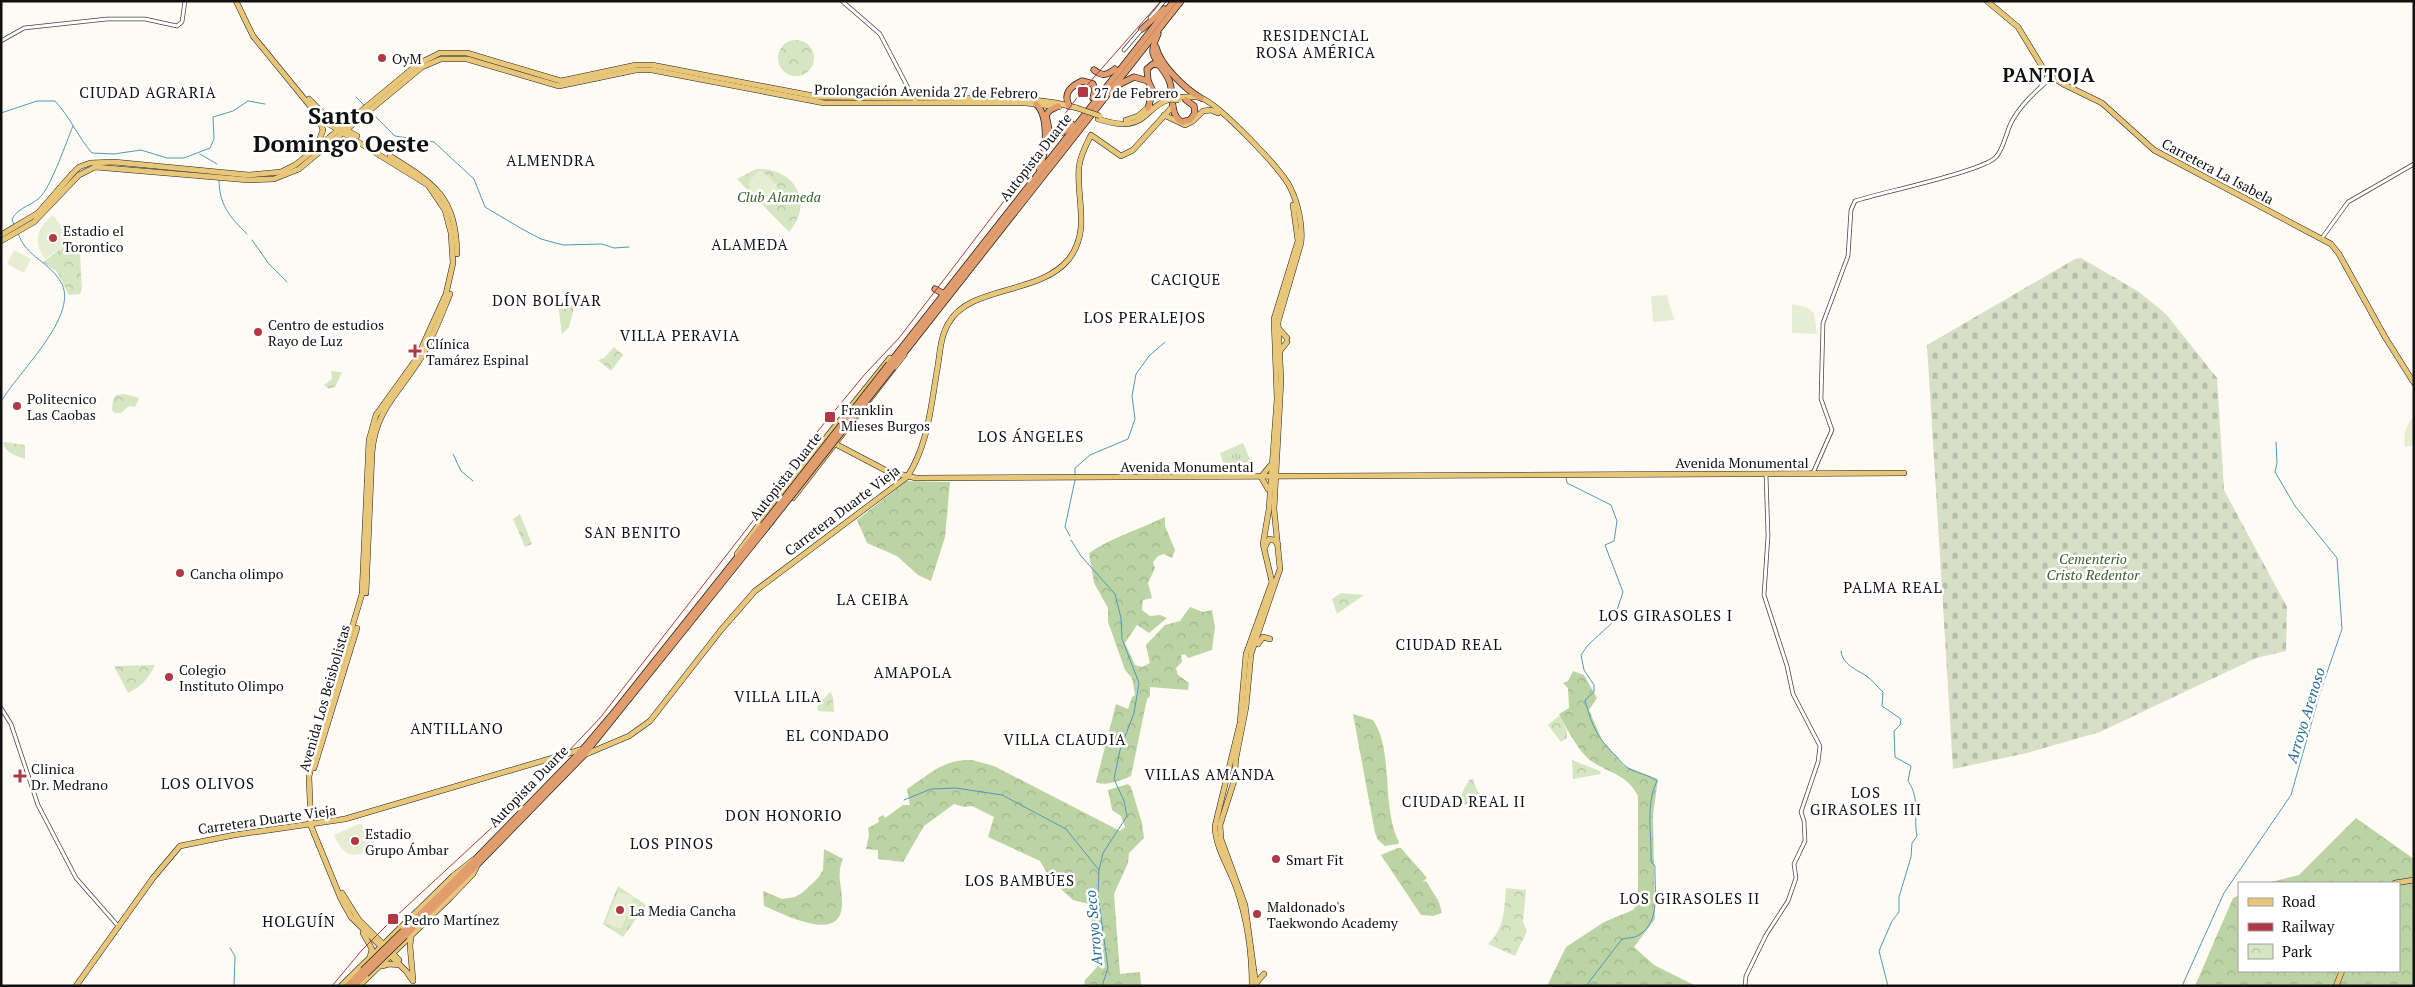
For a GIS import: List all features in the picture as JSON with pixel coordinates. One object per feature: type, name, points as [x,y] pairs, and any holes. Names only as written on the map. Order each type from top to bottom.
[{"type":"highway","points":[[1142,29],[1173,1]]},
{"type":"highway","name":"Autopista Duarte","points":[[891,366],[902,348],[1173,1]]},
{"type":"highway","name":"Autopista Duarte","points":[[477,861],[567,765],[583,752],[891,366],[909,347],[1181,1]]},
{"type":"highway","points":[[1161,25],[1153,49],[1171,85],[1175,116],[1182,122],[1190,120],[1194,116],[1194,106],[1186,100]]},
{"type":"highway","points":[[1158,34],[1155,44],[1159,56],[1186,88],[1202,98]]},
{"type":"highway","points":[[1031,183],[1040,166],[1069,128],[1116,69],[1145,37]]},
{"type":"highway","points":[[1148,108],[1153,91],[1148,81],[1147,69],[1153,64],[1159,64]]},
{"type":"highway","points":[[1094,70],[1098,74],[1107,75],[1116,69]]},
{"type":"highway","points":[[1106,97],[1127,79],[1138,77],[1148,81]]},
{"type":"highway","points":[[1074,109],[1066,98],[1068,91],[1082,81],[1093,84],[1095,90],[1093,98]]},
{"type":"highway","points":[[1036,104],[1041,110],[1046,144],[1040,166]]},
{"type":"highway","points":[[1058,106],[1047,113],[1047,126],[1055,133],[1069,128]]},
{"type":"highway","points":[[935,288],[944,294]]},
{"type":"highway","name":"Autopista Duarte","points":[[348,986],[406,935],[600,736],[737,560]]},
{"type":"highway","name":"Autopista Duarte","points":[[354,986],[365,972]]},
{"type":"main road","points":[[236,1],[254,36],[315,112],[323,130],[316,148]]},
{"type":"main road","name":"Carretera La Isabela","points":[[1987,1],[2014,23],[2038,62],[2050,76],[2102,103],[2154,150],[2170,161],[2322,238],[2339,254],[2384,337],[2414,382]]},
{"type":"main road","name":"Prolongación Avenida 27 de Febrero","points":[[22,227],[72,174],[90,163],[102,162],[262,175],[281,172],[295,165],[316,148],[359,119],[368,108],[423,60],[447,52],[467,54],[557,81],[636,65],[652,65],[820,97],[913,97],[996,101],[1074,109]]},
{"type":"main road","name":"Prolongación Avenida 27 de Febrero","points":[[1,241],[43,215],[78,175],[88,169],[102,167],[268,180],[284,177],[299,169],[334,140],[352,118],[426,64],[453,57],[467,59],[559,86],[636,70],[652,70],[819,102],[916,103],[1036,100],[1074,109],[1117,124],[1131,123],[1144,117],[1158,104],[1168,99]]},
{"type":"main road","points":[[293,83],[331,121],[343,130]]},
{"type":"main road","points":[[1179,98],[1206,104],[1218,113],[1278,175],[1290,194],[1298,237],[1278,325],[1280,351],[1276,469],[1269,494],[1264,539],[1265,555],[1272,582],[1246,654],[1241,715],[1215,831],[1217,842],[1236,886],[1244,915],[1255,985]]},
{"type":"main road","points":[[1168,99],[1202,98],[1216,108],[1240,131],[1281,174],[1290,188],[1297,205],[1302,234],[1274,319],[1279,403],[1271,462],[1275,486],[1275,520],[1280,548],[1279,575],[1250,663],[1246,707],[1234,784],[1221,823],[1220,835],[1245,905],[1255,985]]},
{"type":"main road","name":"Prolongación Avenida 27 de Febrero","points":[[1100,118],[1117,121],[1130,120],[1148,108],[1168,99]]},
{"type":"main road","name":"Carretera Duarte Vieja","points":[[76,986],[165,862],[180,846],[191,842],[313,826],[345,819],[560,756],[603,746],[629,736],[650,721],[726,624],[756,591],[907,477],[921,452],[942,341],[951,319],[967,305],[1029,284],[1061,268],[1070,257],[1080,235],[1082,212],[1079,165],[1091,135],[1121,156],[1133,150],[1173,106]]},
{"type":"main road","points":[[1165,114],[1185,125],[1193,121],[1202,111],[1211,110],[1218,113]]},
{"type":"main road","points":[[315,112],[343,130]]},
{"type":"main road","points":[[1165,114],[1175,116]]},
{"type":"main road","points":[[331,121],[352,118]]},
{"type":"main road","points":[[334,140],[345,136],[356,138],[359,119]]},
{"type":"main road","name":"Avenida Los Beisbolistas","points":[[343,130],[418,177],[438,197],[450,224],[453,263],[446,294],[417,358],[380,408],[369,440],[362,594],[309,777],[313,826],[343,903],[357,924],[384,944]]},
{"type":"main road","name":"Prolongación Avenida 27 de Febrero","points":[[1,235],[12,233]]},
{"type":"main road","points":[[1278,325],[1287,340],[1280,351]]},
{"type":"main road","name":"Autopista Duarte","points":[[737,560],[751,551],[832,451],[900,363],[909,347]]},
{"type":"main road","points":[[737,560],[741,547],[891,357],[902,348]]},
{"type":"main road","points":[[832,451],[844,449],[843,436]]},
{"type":"main road","name":"Avenida Monumental","points":[[826,439],[887,471],[907,477],[1080,478],[1904,473]]},
{"type":"main road","points":[[1269,494],[1261,477],[1267,471],[1271,462]]},
{"type":"main road","points":[[1275,486],[1285,476],[1276,469]]},
{"type":"main road","points":[[1265,555],[1266,543],[1269,539],[1274,540],[1280,548]]},
{"type":"main road","points":[[1250,663],[1261,638],[1270,638],[1262,632],[1263,620]]},
{"type":"main road","points":[[600,736],[600,742],[603,746]]},
{"type":"main road","points":[[560,756],[566,759],[567,765]]},
{"type":"main road","points":[[1229,774],[1232,778],[1235,776]]},
{"type":"main road","points":[[1226,784],[1231,782],[1234,784]]},
{"type":"main road","name":"Avenida Los Beisbolistas","points":[[313,826],[352,912],[384,944],[414,983]]},
{"type":"main road","name":"Autopista Duarte","points":[[370,957],[453,876],[477,861]]},
{"type":"main road","points":[[2400,882],[2414,880]]},
{"type":"main road","points":[[341,986],[370,957],[371,946],[357,924]]},
{"type":"main road","points":[[359,986],[392,955],[406,935]]},
{"type":"main road","points":[[406,935],[410,946],[414,983]]},
{"type":"main road","name":"Avenida Los Beisbolistas","points":[[392,955],[410,971],[414,983]]},
{"type":"main road","points":[[375,970],[385,964],[400,965]]},
{"type":"main road","points":[[2336,986],[2342,972]]},
{"type":"main road","points":[[1255,985],[1259,977],[1264,974]]},
{"type":"street","points":[[1,41],[24,28],[107,19],[146,19],[178,26],[182,22],[185,1]]},
{"type":"street","points":[[842,1],[880,34],[916,103]]},
{"type":"street","points":[[1124,50],[1164,1]]},
{"type":"street","points":[[1813,473],[1832,430],[1821,399],[1824,318],[1848,256],[1851,210],[1855,201],[1969,171],[1990,162],[1998,154],[2016,116],[2050,76]]},
{"type":"street","points":[[2322,238],[2348,202],[2414,164]]},
{"type":"street","points":[[1745,986],[1746,976],[1766,935],[1788,901],[1796,878],[1794,864],[1804,841],[1804,821],[1801,812],[1820,752],[1817,736],[1793,694],[1787,666],[1764,595],[1768,543],[1766,473]]},
{"type":"street","points":[[1,708],[11,724],[38,805],[76,878],[119,927]]},
{"type":"green space","points":[[796,40],[803,41],[809,45],[813,51],[813,65],[809,71],[803,75],[796,76],[789,75],[783,71],[779,65],[778,58],[779,51],[783,45],[789,41]]},
{"type":"green space","name":"Club Alameda","points":[[756,169],[769,170],[781,174],[790,180],[796,188],[800,198],[800,209],[797,221],[789,232],[737,179]]},
{"type":"green space","points":[[762,171],[777,185],[778,189],[762,204],[751,192],[750,185],[755,175]]},
{"type":"green space","name":"Estadio el Torontico","points":[[53,215],[71,241],[45,259],[39,246],[38,235],[43,225]]},
{"type":"green space","points":[[71,241],[80,254],[82,289],[80,294],[69,295],[57,272],[43,262]]},
{"type":"green space","points":[[14,250],[31,259],[24,273],[7,264]]},
{"type":"green space","name":"Cementerio Cristo Redentor","points":[[2081,258],[2139,292],[2166,314],[2217,378],[2224,490],[2287,607],[2286,651],[2256,658],[2100,732],[2027,753],[1953,769],[1927,345],[2075,259]]},
{"type":"green space","points":[[1667,295],[1674,320],[1653,322],[1651,296]]},
{"type":"green space","points":[[558,304],[575,305],[569,327],[562,334]]},
{"type":"green space","points":[[1792,304],[1806,307],[1814,313],[1817,334],[1792,333]]},
{"type":"green space","points":[[614,347],[623,355],[611,371],[598,360],[604,358]]},
{"type":"green space","points":[[331,371],[342,372],[335,387],[329,389],[324,385],[332,379]]},
{"type":"green space","points":[[124,394],[139,398],[135,407],[129,406],[121,413],[115,413],[112,410],[113,400],[116,395]]},
{"type":"green space","points":[[2414,417],[2414,445],[2405,447],[2405,430]]},
{"type":"green space","points":[[3,443],[25,445],[25,459],[9,452],[4,446]]},
{"type":"green space","points":[[1243,443],[1256,473],[1227,474],[1220,453]]},
{"type":"green space","points":[[907,481],[950,482],[945,537],[931,581],[918,575],[897,556],[867,543],[857,520]]},
{"type":"green space","points":[[520,514],[532,544],[525,547],[513,519]]},
{"type":"green space","points":[[1165,517],[1165,526],[1175,550],[1172,558],[1164,554],[1158,556],[1153,562],[1155,568],[1148,583],[1152,598],[1143,600],[1142,610],[1150,616],[1160,615],[1167,618],[1149,633],[1137,625],[1125,643],[1135,665],[1142,667],[1150,663],[1146,645],[1165,625],[1180,621],[1190,607],[1203,612],[1212,610],[1215,627],[1212,650],[1188,658],[1185,654],[1181,655],[1182,662],[1176,668],[1178,675],[1189,683],[1188,690],[1150,687],[1150,696],[1147,699],[1131,776],[1104,784],[1096,782],[1116,704],[1128,709],[1132,697],[1135,695],[1132,678],[1125,670],[1108,622],[1108,608],[1094,583],[1089,553],[1117,538]]},
{"type":"green space","points":[[1341,593],[1364,595],[1337,614],[1332,599]]},
{"type":"green space","points":[[155,665],[144,682],[128,693],[114,666]]},
{"type":"green space","points":[[1573,671],[1584,675],[1597,698],[1589,710],[1602,740],[1624,766],[1658,779],[1653,815],[1655,919],[1634,947],[1654,965],[1696,986],[1547,986],[1566,947],[1604,922],[1633,910],[1637,905],[1638,896],[1638,796],[1629,783],[1591,761],[1582,752],[1561,719],[1559,714],[1569,708],[1568,688],[1563,683],[1568,681]]},
{"type":"green space","points":[[830,692],[833,697],[834,712],[818,711],[817,707]]},
{"type":"green space","points":[[1353,714],[1373,720],[1379,732],[1386,763],[1390,812],[1398,844],[1385,846],[1378,840],[1375,833]]},
{"type":"green space","points":[[1559,716],[1567,731],[1567,738],[1561,742],[1548,725]]},
{"type":"green space","points":[[962,760],[972,760],[994,766],[1120,831],[1125,827],[1121,816],[1112,810],[1108,790],[1128,784],[1131,787],[1142,823],[1144,838],[1129,853],[1128,863],[1114,894],[1120,974],[1140,972],[1141,986],[1084,986],[1085,980],[1098,966],[1089,904],[1073,900],[1051,880],[1040,861],[988,837],[994,817],[972,806],[964,807],[954,804],[924,826],[903,862],[878,859],[878,850],[866,849],[869,835],[868,828],[879,822],[878,818],[883,815],[885,818],[903,805],[910,805],[907,789],[945,765]]},
{"type":"green space","points":[[1572,760],[1600,771],[1601,774],[1573,779]]},
{"type":"green space","points":[[1473,779],[1482,803],[1456,805],[1469,780]]},
{"type":"green space","points":[[2356,818],[2414,859],[2414,986],[2195,986],[2233,898],[2238,896],[2238,972],[2400,972],[2400,882],[2271,882],[2299,875]]},
{"type":"green space","name":"Estadio Grupo Ámbar","points":[[361,823],[377,847],[356,855],[346,853],[334,835]]},
{"type":"green space","points":[[1401,848],[1427,878],[1422,882],[1426,881],[1439,902],[1442,913],[1433,916],[1421,915],[1381,855]]},
{"type":"green space","points":[[824,849],[843,859],[840,875],[842,901],[840,915],[834,922],[824,925],[812,924],[764,906],[763,891],[782,899],[795,897],[818,878],[823,870]]},
{"type":"green space","points":[[618,886],[646,905],[623,937],[603,924]]},
{"type":"green space","points":[[1506,888],[1526,890],[1523,922],[1527,931],[1515,956],[1488,944],[1494,938],[1501,925]]},
{"type":"green space","name":"La Media Cancha","points":[[618,891],[634,897],[621,929],[605,923]]},
{"type":"waterway","points":[[356,97],[365,106]]},
{"type":"waterway","points":[[1,113],[37,101],[55,101],[92,153],[114,154],[141,150],[167,158],[184,158],[210,148],[214,139],[213,117],[233,111],[248,101],[265,104]]},
{"type":"waterway","points":[[371,112],[395,136],[434,142],[474,179],[485,207],[541,239],[563,245],[602,244],[614,248],[629,247]]},
{"type":"waterway","points":[[14,225],[12,219],[15,215],[38,199],[46,189],[73,126]]},
{"type":"waterway","points":[[200,154],[217,164]]},
{"type":"waterway","points":[[219,179],[219,188],[226,210],[247,234]]},
{"type":"waterway","points":[[1,402],[54,329],[65,298],[62,284],[57,276],[32,254],[18,233]]},
{"type":"waterway","points":[[252,240],[269,264],[287,282]]},
{"type":"waterway","name":"Arroyo Seco","points":[[1075,476],[1075,468],[1090,455],[1128,439],[1135,419],[1132,396],[1136,374],[1149,356],[1165,342]]},
{"type":"waterway","name":"Arroyo Arenoso","points":[[2182,986],[2224,893],[2291,795],[2320,693],[2342,629],[2337,558],[2295,506],[2275,472],[2277,463],[2276,442]]},
{"type":"waterway","points":[[453,454],[461,471],[473,481]]},
{"type":"waterway","points":[[1566,477],[1567,483],[1611,505],[1617,521],[1614,541],[1605,545],[1623,592],[1613,622],[1588,645],[1581,655],[1584,670],[1594,685],[1594,692],[1585,700],[1593,724],[1605,744],[1630,769],[1657,781],[1653,791],[1650,810],[1651,862],[1655,866],[1655,905],[1650,923],[1636,937],[1622,939],[1586,986]]},
{"type":"waterway","name":"Arroyo Seco","points":[[1070,536],[1065,527],[1075,480]]},
{"type":"waterway","name":"Arroyo Seco","points":[[1071,540],[1081,556],[1115,594],[1121,618],[1122,639],[1139,683],[1134,713],[1120,750],[1114,779],[1124,801],[1127,816],[1103,853],[1099,870],[1098,895],[1108,968],[1102,986]]},
{"type":"waterway","points":[[1841,651],[1846,663],[1868,677],[1883,692],[1882,706],[1901,719],[1900,725],[1894,731],[1895,757],[1911,766],[1908,781],[1916,801],[1917,836],[1912,843],[1911,857],[1899,897],[1899,912],[1892,921],[1879,951],[1888,986]]},
{"type":"waterway","points":[[904,800],[931,789],[956,788],[1002,795],[1066,829],[1099,870]]},
{"type":"waterway","points":[[230,948],[235,956],[234,986]]},
{"type":"railway","points":[[332,986],[362,950],[526,796],[600,718],[770,499],[803,449],[865,374],[899,338],[949,273],[1030,167],[1055,127],[1082,91],[1161,1]]},
{"type":"place","name":"OyM","points":[[382,58]]},
{"type":"place","name":"27 de Febrero","points":[[1083,92]]},
{"type":"place","name":"Estadio el Torontico","points":[[53,238]]},
{"type":"place","name":"Centro de estudios Rayo de Luz","points":[[258,332]]},
{"type":"place","name":"Clínica Tamárez Espinal","points":[[415,351]]},
{"type":"place","name":"Politecnico Las Caobas","points":[[17,406]]},
{"type":"place","name":"Franklin Mieses Burgos","points":[[830,417]]},
{"type":"place","name":"Cancha olimpo","points":[[180,573]]},
{"type":"place","name":"Colegio Instituto Olimpo","points":[[169,677]]},
{"type":"place","name":"Clinica Dr. Medrano","points":[[20,776]]},
{"type":"place","name":"Estadio Grupo Ámbar","points":[[355,841]]},
{"type":"place","name":"Smart Fit","points":[[1276,859]]},
{"type":"place","name":"La Media Cancha","points":[[620,910]]},
{"type":"place","name":"Maldonado's Taekwondo Academy","points":[[1257,914]]},
{"type":"place","name":"Pedro Martínez","points":[[393,919]]},
{"type":"district","name":"RESIDENCIAL ROSA AMÉRICA","points":[[1316,44]]},
{"type":"district","name":"PANTOJA","points":[[2049,74]]},
{"type":"district","name":"CIUDAD AGRARIA","points":[[148,92]]},
{"type":"district","name":"Santo Domingo Oeste","points":[[341,129]]},
{"type":"district","name":"ALMENDRA","points":[[551,160]]},
{"type":"district","name":"ALAMEDA","points":[[750,244]]},
{"type":"district","name":"CACIQUE","points":[[1186,279]]},
{"type":"district","name":"DON BOLÍVAR","points":[[547,300]]},
{"type":"district","name":"LOS PERALEJOS","points":[[1145,317]]},
{"type":"district","name":"VILLA PERAVIA","points":[[680,335]]},
{"type":"district","name":"LOS ÁNGELES","points":[[1031,436]]},
{"type":"district","name":"SAN BENITO","points":[[633,532]]},
{"type":"district","name":"PALMA REAL","points":[[1893,587]]},
{"type":"district","name":"LA CEIBA","points":[[873,599]]},
{"type":"district","name":"LOS GIRASOLES I","points":[[1666,615]]},
{"type":"district","name":"CIUDAD REAL","points":[[1449,644]]},
{"type":"district","name":"AMAPOLA","points":[[913,672]]},
{"type":"district","name":"VILLA LILA","points":[[778,696]]},
{"type":"district","name":"ANTILLANO","points":[[457,728]]},
{"type":"district","name":"EL CONDADO","points":[[838,735]]},
{"type":"district","name":"VILLA CLAUDIA","points":[[1065,739]]},
{"type":"district","name":"VILLAS AMANDA","points":[[1210,774]]},
{"type":"district","name":"LOS OLIVOS","points":[[208,783]]},
{"type":"district","name":"LOS GIRASOLES III","points":[[1866,800]]},
{"type":"district","name":"CIUDAD REAL II","points":[[1464,801]]},
{"type":"district","name":"DON HONORIO","points":[[784,815]]},
{"type":"district","name":"LOS PINOS","points":[[672,843]]},
{"type":"district","name":"LOS BAMBÚES","points":[[1020,880]]},
{"type":"district","name":"LOS GIRASOLES II","points":[[1690,898]]},
{"type":"district","name":"HOLGUÍN","points":[[299,921]]}]
